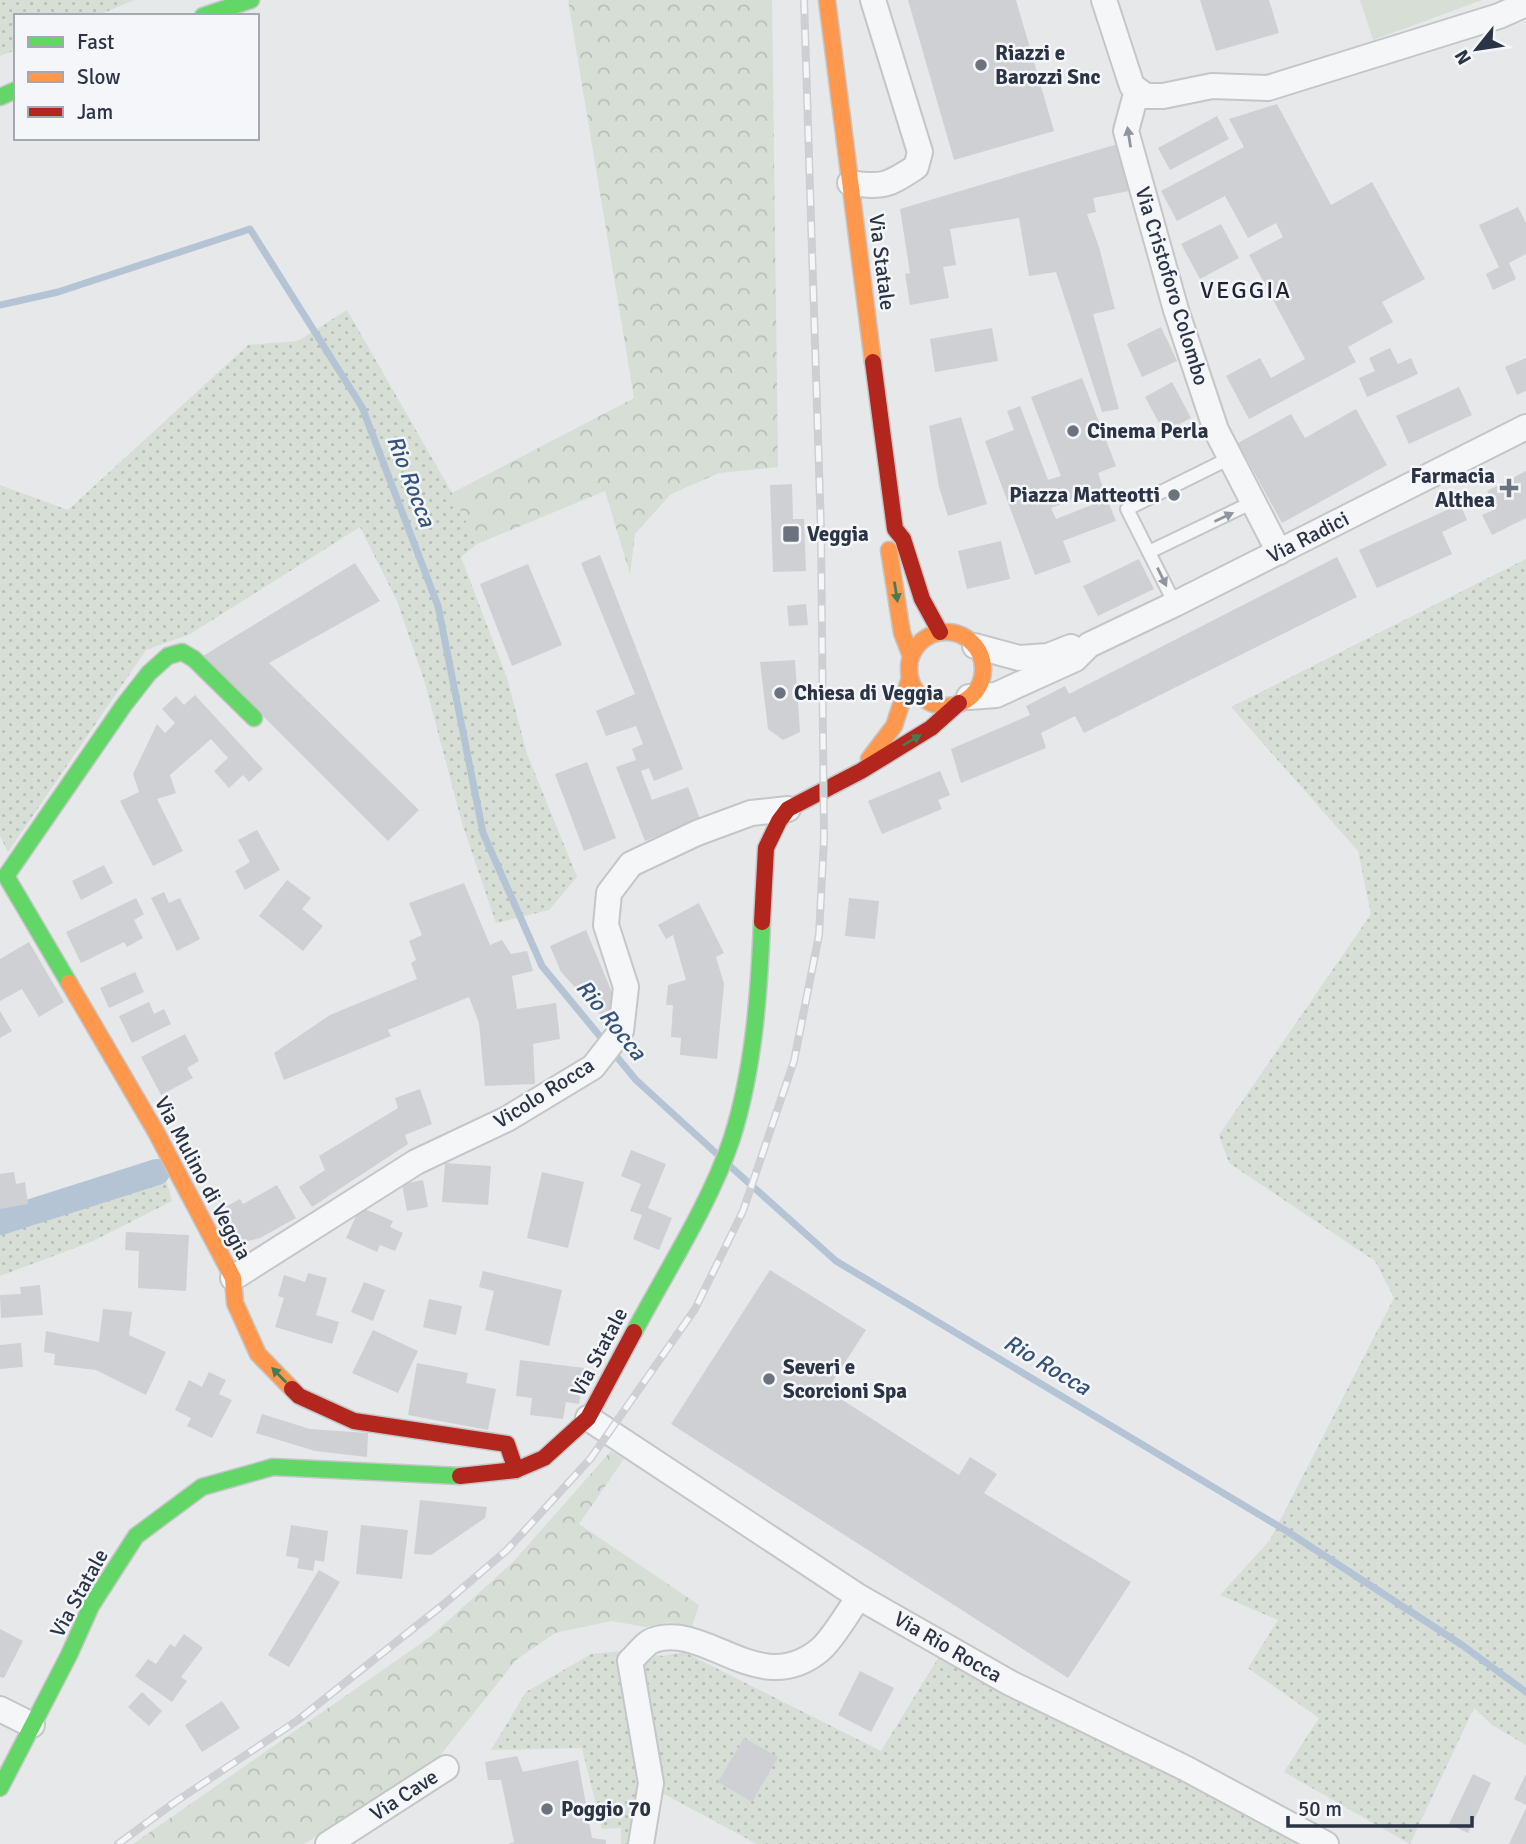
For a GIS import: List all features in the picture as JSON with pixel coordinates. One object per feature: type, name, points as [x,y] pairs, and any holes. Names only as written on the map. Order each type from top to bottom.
[{"type":"street","points":[[209,14],[251,0]]},
{"type":"street","name":"Via Statale","points":[[827,0],[895,528],[903,539],[922,599],[940,632]]},
{"type":"street","points":[[850,183],[872,187],[890,184],[916,167],[920,152],[873,0]]},
{"type":"street","points":[[1104,0],[1132,86],[1146,96],[1163,96],[1212,86],[1268,88],[1499,16],[1526,4]]},
{"type":"street","name":"Via Cristoforo Colombo","points":[[1137,90],[1126,131],[1185,337],[1216,429],[1279,552]]},
{"type":"street","name":"Via Radici","points":[[1089,645],[1526,427]]},
{"type":"street","name":"Via Statale","points":[[861,771],[894,726],[910,678],[911,656],[902,633],[888,541],[895,528]]},
{"type":"street","points":[[911,656],[922,640],[940,632],[960,634],[975,646],[1018,658],[1048,656],[1069,647],[1089,645]]},
{"type":"street","points":[[910,678],[915,689],[924,698],[935,704],[947,705],[996,695],[1075,659],[1089,645]]},
{"type":"street","name":"Via Statale","points":[[0,1788],[69,1655],[91,1606],[136,1536],[202,1487],[274,1467],[473,1476],[516,1470],[544,1458],[588,1418],[714,1184],[731,1140],[745,1092],[760,987],[766,848],[779,821],[788,809],[861,771],[931,729],[977,689],[983,667],[975,646]]},
{"type":"street","name":"Via Mulino di Veggia","points":[[254,718],[194,659],[182,652],[168,656],[149,673],[124,705],[3,870],[156,1132],[233,1278],[235,1303],[258,1354],[299,1395],[354,1421],[507,1444],[516,1470]]},
{"type":"street","name":"Vicolo Rocca","points":[[233,1278],[416,1162],[508,1119],[593,1067],[621,1031],[626,987],[606,925],[609,893],[631,864],[697,833],[751,813],[788,809]]},
{"type":"street","name":"Via Rio Rocca","points":[[588,1418],[859,1597],[1010,1682],[1185,1768],[1326,1844]]},
{"type":"street","points":[[641,1844],[652,1783],[631,1661],[652,1640],[679,1637],[761,1666],[790,1667],[821,1648],[859,1597]]},
{"type":"street","points":[[0,1709],[32,1725]]},
{"type":"street","name":"Via Cave","points":[[328,1844],[446,1768]]},
{"type":"lane","points":[[1175,604],[1127,509],[1230,458]]},
{"type":"lane","points":[[1149,552],[1253,502]]},
{"type":"green space","points":[[0,0],[134,0],[101,14],[14,14],[14,51],[0,56]]},
{"type":"green space","points":[[568,0],[772,0],[778,467],[719,473],[671,494],[635,534],[630,574],[605,491],[477,544],[452,493],[634,398]]},
{"type":"green space","points":[[1360,0],[1482,0],[1373,40]]},
{"type":"green space","points":[[347,310],[452,493],[477,544],[461,557],[507,678],[527,754],[577,877],[549,910],[496,923],[462,823],[425,683],[397,601],[360,527],[190,634],[146,650],[8,852],[0,836],[0,485],[68,510],[248,345],[298,341]]},
{"type":"green space","points":[[1526,559],[1526,1745],[1492,1725],[1474,1708],[1410,1844],[1284,1772],[1319,1718],[1248,1668],[1278,1620],[1220,1595],[1270,1540],[1394,1298],[1375,1261],[1229,1163],[1219,1135],[1371,914],[1358,851],[1231,707]]},
{"type":"green space","points":[[166,1180],[172,1201],[93,1241],[0,1276],[0,1225]]},
{"type":"green space","points":[[611,1451],[624,1459],[579,1524],[699,1605],[692,1627],[668,1622],[646,1627],[611,1621],[555,1633],[516,1660],[435,1762],[304,1844],[133,1844],[430,1637],[513,1562]]},
{"type":"green space","points":[[622,1651],[663,1656],[684,1652],[881,1751],[940,1655],[1301,1844],[757,1844],[664,1794],[631,1844],[621,1844],[621,1828],[602,1829],[582,1748],[491,1750],[526,1692],[591,1654]]},
{"type":"building","name":"Riazzi e Barozzi Snc","points":[[908,0],[1016,0],[1054,131],[954,160]]},
{"type":"building","points":[[1200,0],[1269,0],[1279,33],[1216,51]]},
{"type":"building","points":[[1277,104],[1331,205],[1372,182],[1425,279],[1382,302],[1393,322],[1348,347],[1356,362],[1249,419],[1226,376],[1260,358],[1271,378],[1305,359],[1249,255],[1283,237],[1276,223],[1248,238],[1225,196],[1177,221],[1161,191],[1244,147],[1229,119]]},
{"type":"building","points":[[1217,116],[1229,139],[1170,170],[1158,148]]},
{"type":"building","points":[[1121,143],[1129,191],[1093,198],[1096,212],[1087,214],[1099,247],[1115,309],[1093,314],[1119,409],[1102,412],[1056,272],[1029,276],[1019,218],[950,229],[956,265],[943,267],[949,298],[910,305],[905,274],[910,273],[900,209]]},
{"type":"building","points":[[1518,207],[1526,223],[1526,254],[1509,263],[1516,279],[1493,290],[1486,274],[1499,267],[1479,225]]},
{"type":"building","points":[[1221,224],[1239,258],[1200,279],[1181,244]]},
{"type":"building","points":[[1161,327],[1177,361],[1142,377],[1127,344]]},
{"type":"building","points":[[992,328],[998,361],[935,372],[930,339]]},
{"type":"building","points":[[1390,348],[1398,364],[1411,358],[1418,374],[1367,397],[1359,378],[1375,371],[1369,358]]},
{"type":"building","points":[[1526,358],[1526,391],[1517,395],[1505,367]]},
{"type":"building","points":[[1082,378],[1116,466],[1098,473],[1103,488],[1051,508],[1056,519],[1107,499],[1116,521],[1063,541],[1071,562],[1035,575],[985,441],[1014,430],[1007,411],[1020,406],[1048,480],[1061,476],[1031,397]]},
{"type":"building","points":[[1172,382],[1191,418],[1164,432],[1145,397]]},
{"type":"building","points":[[1459,387],[1472,415],[1409,444],[1396,416]]},
{"type":"building","points":[[1356,409],[1387,465],[1282,523],[1238,443],[1291,414],[1305,438]]},
{"type":"building","points":[[961,417],[987,504],[948,516],[939,487],[929,426]]},
{"type":"building","points":[[1526,471],[1526,518],[1492,535],[1482,515],[1496,509],[1487,491]]},
{"type":"building","points":[[792,484],[793,519],[804,519],[806,571],[773,572],[770,485]]},
{"type":"building","points":[[1460,504],[1467,520],[1442,532],[1452,554],[1377,588],[1359,550]]},
{"type":"building","points":[[1001,541],[1010,579],[967,589],[958,551]]},
{"type":"building","points":[[600,555],[683,769],[654,781],[649,768],[641,771],[652,800],[688,787],[703,827],[668,840],[665,833],[645,841],[616,767],[636,760],[632,749],[643,744],[636,726],[606,736],[596,711],[635,694],[581,563]]},
{"type":"building","points":[[1337,557],[1357,597],[1084,733],[1075,716],[1041,733],[1046,748],[961,783],[951,749],[1030,715],[1026,706],[1065,686],[1069,694]]},
{"type":"building","points":[[1139,559],[1154,589],[1098,616],[1083,586]]},
{"type":"building","points":[[355,563],[380,601],[269,663],[419,810],[388,841],[203,656]]},
{"type":"building","points":[[528,564],[562,645],[512,666],[480,584]]},
{"type":"building","points":[[806,604],[808,625],[789,626],[787,606]]},
{"type":"building","name":"Chiesa di Veggia","points":[[795,660],[800,732],[783,740],[768,729],[760,662]]},
{"type":"building","points":[[195,695],[263,769],[249,782],[243,775],[229,788],[214,771],[228,758],[211,739],[170,775],[176,793],[157,799],[183,851],[153,866],[120,801],[139,792],[133,774],[157,724],[165,733],[175,723],[162,709],[176,696],[184,705]]},
{"type":"building","points":[[587,762],[616,838],[584,851],[555,774]]},
{"type":"building","points":[[940,771],[950,795],[938,800],[942,809],[882,834],[868,801]]},
{"type":"building","points":[[257,830],[280,870],[245,890],[235,871],[250,862],[238,840]]},
{"type":"building","points":[[104,865],[113,883],[81,900],[72,881]]},
{"type":"building","points":[[287,880],[311,898],[302,909],[323,926],[303,951],[259,916]]},
{"type":"building","points":[[464,883],[490,945],[502,940],[511,954],[527,951],[533,971],[512,976],[517,1009],[556,1003],[560,1039],[533,1044],[535,1084],[485,1086],[479,1023],[469,997],[388,1030],[391,1036],[284,1080],[274,1053],[330,1015],[417,979],[411,963],[416,960],[409,941],[422,935],[409,903]]},
{"type":"building","points":[[164,892],[169,903],[180,898],[200,939],[177,951],[151,898]]},
{"type":"building","points":[[136,898],[144,914],[134,920],[143,938],[127,947],[124,942],[81,963],[66,932]]},
{"type":"building","points":[[849,898],[879,901],[875,939],[845,936]]},
{"type":"building","points":[[699,903],[724,953],[716,957],[724,984],[717,1059],[680,1055],[681,1038],[671,1037],[673,1005],[666,1005],[668,985],[686,980],[673,935],[666,939],[658,925]]},
{"type":"building","points":[[586,930],[618,1007],[600,1014],[561,972],[550,946]]},
{"type":"building","points":[[29,942],[64,1002],[39,1017],[22,989],[0,1001],[0,959]]},
{"type":"building","points":[[135,972],[144,992],[109,1008],[100,988]]},
{"type":"building","points":[[149,1002],[154,1014],[164,1009],[171,1024],[132,1043],[119,1016]]},
{"type":"building","points":[[0,1011],[12,1031],[0,1038]]},
{"type":"building","points":[[185,1034],[199,1061],[187,1068],[193,1078],[161,1095],[141,1057]]},
{"type":"building","points":[[420,1089],[432,1124],[405,1135],[408,1144],[312,1207],[299,1187],[325,1170],[319,1156],[398,1108],[395,1098]]},
{"type":"building","points":[[631,1150],[666,1164],[648,1208],[672,1218],[659,1250],[633,1239],[642,1215],[630,1211],[641,1184],[621,1176]]},
{"type":"building","points":[[445,1163],[491,1166],[488,1205],[442,1202]]},
{"type":"building","points":[[14,1172],[16,1184],[25,1182],[28,1204],[0,1209],[0,1174]]},
{"type":"building","points":[[542,1172],[584,1182],[568,1248],[527,1238]]},
{"type":"building","points":[[423,1180],[428,1207],[407,1211],[402,1184]]},
{"type":"building","points":[[277,1185],[296,1218],[260,1238],[248,1241],[239,1239],[230,1232],[218,1211],[240,1199],[243,1204]]},
{"type":"building","points":[[360,1207],[393,1221],[390,1227],[403,1233],[395,1251],[380,1245],[377,1252],[346,1238]]},
{"type":"building","points":[[126,1232],[189,1235],[186,1291],[138,1288],[139,1251],[125,1250]]},
{"type":"building","points":[[770,1270],[866,1330],[827,1390],[959,1475],[970,1457],[997,1474],[984,1493],[1131,1582],[1068,1678],[671,1424]]},
{"type":"building","points":[[483,1271],[562,1290],[549,1346],[485,1330],[494,1291],[479,1287]]},
{"type":"building","points":[[308,1273],[327,1278],[316,1315],[339,1322],[332,1344],[275,1327],[284,1298],[278,1296],[284,1275],[305,1282]]},
{"type":"building","points":[[364,1282],[385,1290],[373,1321],[351,1312]]},
{"type":"building","points":[[40,1285],[43,1315],[1,1318],[0,1295],[21,1294],[20,1287]]},
{"type":"building","points":[[429,1299],[462,1306],[456,1335],[423,1327]]},
{"type":"building","points":[[103,1309],[132,1312],[129,1335],[166,1352],[146,1395],[96,1370],[54,1365],[55,1354],[44,1352],[46,1331],[99,1342]]},
{"type":"building","points":[[373,1330],[418,1351],[398,1393],[352,1373]]},
{"type":"building","points":[[21,1343],[23,1367],[0,1369],[0,1345]]},
{"type":"building","points":[[520,1360],[584,1368],[579,1404],[566,1402],[563,1419],[530,1415],[532,1398],[516,1396]]},
{"type":"building","points":[[417,1363],[468,1373],[466,1383],[496,1389],[488,1430],[408,1415]]},
{"type":"building","points":[[209,1372],[226,1380],[219,1394],[232,1400],[212,1438],[187,1426],[191,1418],[175,1410],[189,1380],[202,1387]]},
{"type":"building","points":[[262,1414],[310,1429],[368,1433],[367,1457],[315,1451],[256,1433]]},
{"type":"building","points":[[420,1500],[487,1507],[485,1518],[431,1555],[414,1554]]},
{"type":"building","points":[[291,1525],[328,1531],[324,1562],[315,1560],[313,1571],[297,1568],[299,1558],[286,1556]]},
{"type":"building","points":[[361,1525],[408,1530],[402,1579],[356,1574]]},
{"type":"building","points":[[319,1570],[340,1582],[289,1667],[268,1655]]},
{"type":"building","points":[[0,1629],[23,1641],[4,1678],[0,1677]]},
{"type":"building","points":[[184,1634],[203,1648],[181,1677],[187,1681],[172,1702],[135,1676],[148,1659],[156,1664],[170,1644],[175,1647]]},
{"type":"building","points":[[860,1671],[894,1688],[871,1732],[838,1715]]},
{"type":"building","points":[[142,1692],[162,1711],[149,1726],[128,1707]]},
{"type":"building","points":[[222,1701],[240,1728],[202,1752],[185,1725]]},
{"type":"building","points":[[744,1738],[778,1757],[752,1802],[718,1782]]},
{"type":"building","name":"Poggio 70","points":[[517,1756],[523,1772],[578,1760],[592,1838],[606,1840],[606,1844],[508,1844],[514,1842],[501,1780],[488,1780],[485,1762]]},
{"type":"building","points":[[1473,1774],[1491,1783],[1468,1833],[1449,1824]]},
{"type":"building","points":[[1526,1774],[1526,1805],[1514,1799]]},
{"type":"building","points":[[1526,1808],[1526,1844],[1509,1844]]},
{"type":"waterway","name":"Rio Rocca","points":[[0,305],[58,292],[250,229],[362,407],[438,606],[483,833],[542,966],[636,1080],[717,1154]]},
{"type":"waterway","name":"Rio Rocca","points":[[731,1167],[836,1261],[1285,1530],[1462,1645],[1526,1692]]},
{"type":"waterway","points":[[0,1222],[157,1172]]},
{"type":"railway","points":[[118,1844],[175,1802],[298,1720],[444,1604],[507,1550],[591,1458],[695,1309],[743,1211],[794,1061],[819,935],[824,839],[821,531],[804,0]]},
{"type":"traffic: fast","points":[[209,14],[251,0]]},
{"type":"traffic: fast","points":[[0,97],[14,91]]},
{"type":"traffic: fast","points":[[69,983],[6,876],[124,705],[149,673],[168,656],[182,652],[194,659],[254,718]]},
{"type":"traffic: fast","points":[[634,1332],[700,1212],[732,1138],[750,1058],[757,1004],[762,922]]},
{"type":"traffic: fast","points":[[0,1788],[69,1655],[91,1606],[136,1536],[202,1487],[273,1467],[460,1476]]},
{"type":"traffic: slow","points":[[827,0],[873,362]]},
{"type":"traffic: slow","points":[[889,550],[902,633],[911,656]]},
{"type":"traffic: slow","points":[[946,632],[960,635],[972,643],[980,655],[983,669],[980,683],[972,695],[960,703],[946,706],[932,703],[920,695],[912,683],[909,669],[912,655],[920,643],[932,635],[946,632]]},
{"type":"traffic: slow","points":[[869,759],[894,726],[910,678]]},
{"type":"traffic: slow","points":[[69,983],[156,1132],[233,1278],[235,1303],[258,1354],[292,1389]]},
{"type":"traffic: jam","points":[[873,362],[895,529],[903,539],[922,599],[940,632]]},
{"type":"traffic: jam","points":[[762,922],[766,848],[788,809],[861,771],[931,728],[959,703]]},
{"type":"traffic: jam","points":[[460,1476],[516,1470],[544,1458],[588,1418],[634,1332]]},
{"type":"traffic: jam","points":[[292,1389],[299,1396],[354,1421],[507,1444],[516,1470]]},
{"type":"place","name":"Riazzi e Barozzi Snc","points":[[981,65]]},
{"type":"place","name":"Cinema Perla","points":[[1073,431]]},
{"type":"place","name":"Farmacia Althea","points":[[1509,488]]},
{"type":"place","name":"Piazza Matteotti","points":[[1174,495]]},
{"type":"place","name":"Veggia","points":[[791,534]]},
{"type":"place","name":"Chiesa di Veggia","points":[[780,693]]},
{"type":"place","name":"Severi e Scorcioni Spa","points":[[769,1379]]},
{"type":"place","name":"Poggio 70","points":[[547,1809]]},
{"type":"district","name":"VEGGIA","points":[[1246,290]]}]
